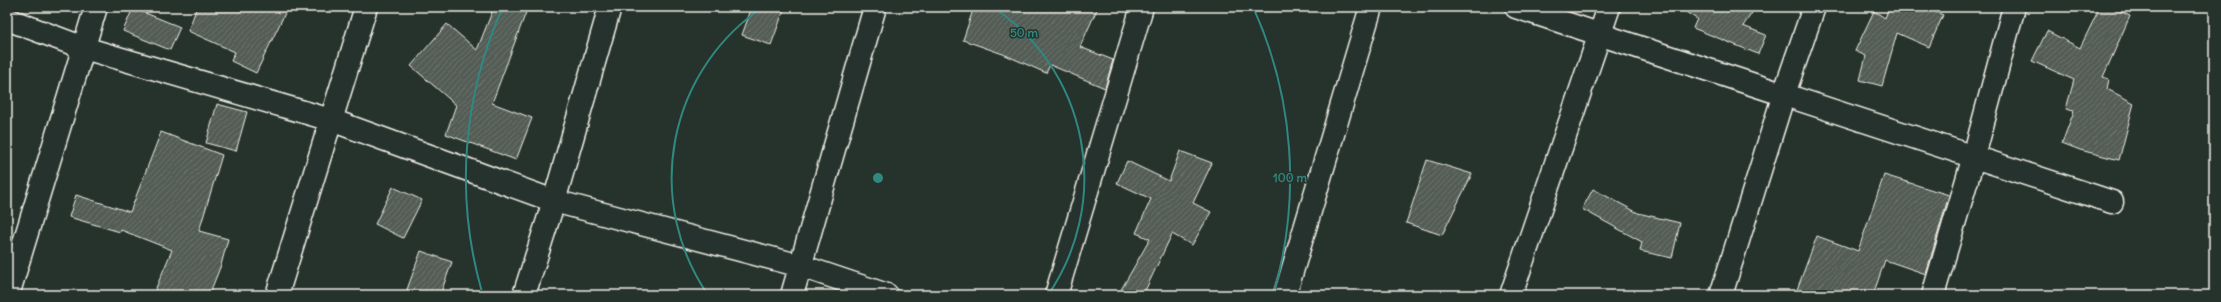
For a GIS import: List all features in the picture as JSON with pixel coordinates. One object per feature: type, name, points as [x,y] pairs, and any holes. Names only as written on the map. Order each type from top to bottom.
[{"type":"street","points":[[8,295],[96,7]]},
{"type":"street","points":[[277,295],[366,7]]},
{"type":"street","points":[[524,295],[554,201],[610,7]]},
{"type":"street","points":[[792,295],[876,7]]},
{"type":"street","points":[[1056,295],[1142,7]]},
{"type":"street","points":[[1285,295],[1371,7]]},
{"type":"street","points":[[1516,7],[1600,36],[1784,94],[2112,202]]},
{"type":"street","points":[[1511,295],[1609,7]]},
{"type":"street","points":[[1721,295],[1784,94],[1814,7]]},
{"type":"street","points":[[1933,295],[1974,156],[2014,7]]},
{"type":"street","points":[[7,19],[84,48],[331,120],[554,201],[801,266],[887,295]]},
{"type":"building","points":[[197,7],[288,7],[256,73],[231,61],[235,52],[188,31]]},
{"type":"building","points":[[494,7],[528,7],[492,103],[532,118],[516,160],[446,134],[456,105],[411,66],[447,24],[477,50]]},
{"type":"building","points":[[752,7],[785,7],[771,45],[742,35]]},
{"type":"building","points":[[974,7],[1098,7],[1080,47],[1113,60],[1105,88],[1050,65],[1046,73],[1003,54],[963,40]]},
{"type":"building","points":[[1678,7],[1756,7],[1743,26],[1766,35],[1758,54],[1693,28],[1697,19]]},
{"type":"building","points":[[1889,7],[1924,7],[1943,15],[1929,47],[1897,33],[1882,86],[1860,80],[1866,56],[1855,51],[1874,11],[1885,18]]},
{"type":"building","points":[[2100,7],[2112,7],[2130,16],[2103,77],[2109,79],[2107,89],[2134,103],[2119,160],[2080,150],[2062,143],[2074,111],[2066,109],[2074,80],[2032,61],[2047,31],[2080,48]]},
{"type":"building","points":[[133,8],[180,27],[170,50],[123,31]]},
{"type":"building","points":[[217,104],[247,112],[236,151],[206,143]]},
{"type":"building","points":[[161,132],[222,155],[199,231],[228,239],[221,265],[209,295],[153,295],[172,250],[121,230],[120,232],[69,217],[76,195],[130,212]]},
{"type":"building","points":[[1180,151],[1212,163],[1193,203],[1211,212],[1192,245],[1172,234],[1143,295],[1118,295],[1150,239],[1136,233],[1151,199],[1117,183],[1127,161],[1169,181]]},
{"type":"building","points":[[1427,160],[1472,174],[1442,235],[1406,223]]},
{"type":"building","points":[[1884,175],[1949,195],[1926,274],[1885,260],[1873,295],[1795,295],[1817,236],[1858,251]]},
{"type":"building","points":[[393,187],[422,200],[403,238],[375,224]]},
{"type":"building","points":[[1593,189],[1638,213],[1680,223],[1672,258],[1640,251],[1642,242],[1582,209]]},
{"type":"building","points":[[421,251],[452,262],[440,295],[405,295]]}]
